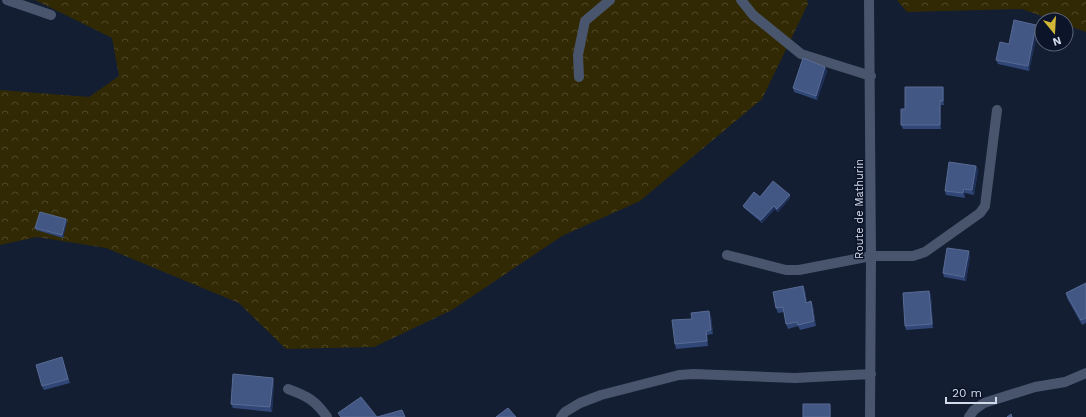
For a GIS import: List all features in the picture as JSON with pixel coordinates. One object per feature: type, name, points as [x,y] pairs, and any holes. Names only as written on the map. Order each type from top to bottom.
[{"type":"street","points":[[7,0],[51,16]]},
{"type":"street","points":[[579,77],[578,55],[585,21],[610,0]]},
{"type":"street","points":[[742,0],[753,15],[801,54],[870,76]]},
{"type":"street","name":"Route de Mathurin","points":[[869,0],[871,256],[870,417]]},
{"type":"street","points":[[727,255],[786,270],[799,270],[871,256],[913,256],[925,252],[980,213],[986,206],[997,110]]},
{"type":"street","points":[[969,417],[974,410],[984,403],[1035,388],[1065,382],[1086,373]]},
{"type":"street","points":[[561,417],[565,412],[580,402],[679,375],[694,374],[795,378],[871,374]]},
{"type":"street","points":[[288,389],[307,396],[327,417]]},
{"type":"green space","points":[[35,0],[807,0],[808,4],[762,99],[640,201],[562,236],[452,310],[374,347],[286,349],[239,303],[106,248],[37,237],[0,245],[0,90],[89,97],[119,76],[112,38]]},
{"type":"green space","points":[[897,0],[1086,0],[1086,32],[1074,28],[1074,12],[1034,12],[1034,13],[1022,9],[907,12]]},
{"type":"building","points":[[1014,20],[1034,25],[1034,35],[1028,66],[996,60],[1000,42],[1009,44]]},
{"type":"building","points":[[803,58],[825,67],[816,96],[793,88]]},
{"type":"building","points":[[905,87],[943,87],[943,101],[940,101],[940,125],[901,125],[901,109],[905,109]]},
{"type":"building","points":[[949,162],[976,166],[972,190],[964,189],[963,193],[945,191]]},
{"type":"building","points":[[773,181],[790,195],[777,209],[774,206],[761,220],[743,206],[754,192],[760,197]]},
{"type":"building","points":[[40,212],[66,219],[62,235],[35,228]]},
{"type":"building","points":[[947,248],[969,251],[964,277],[943,273]]},
{"type":"building","points":[[1086,283],[1086,318],[1081,320],[1066,293]]},
{"type":"building","points":[[803,286],[806,303],[811,301],[814,321],[798,325],[797,322],[786,324],[783,307],[776,308],[773,292]]},
{"type":"building","points":[[929,291],[932,324],[905,326],[903,293]]},
{"type":"building","points":[[709,311],[711,330],[706,331],[707,341],[675,344],[672,320],[692,319],[691,313]]},
{"type":"building","points":[[62,357],[68,379],[42,386],[36,365]]},
{"type":"building","points":[[233,374],[273,378],[270,407],[231,404]]},
{"type":"building","points":[[361,397],[377,417],[341,417],[338,413]]},
{"type":"building","points":[[803,404],[830,404],[830,417],[803,417]]},
{"type":"building","points":[[508,408],[516,417],[496,417]]},
{"type":"building","points":[[402,410],[405,417],[377,417]]}]
